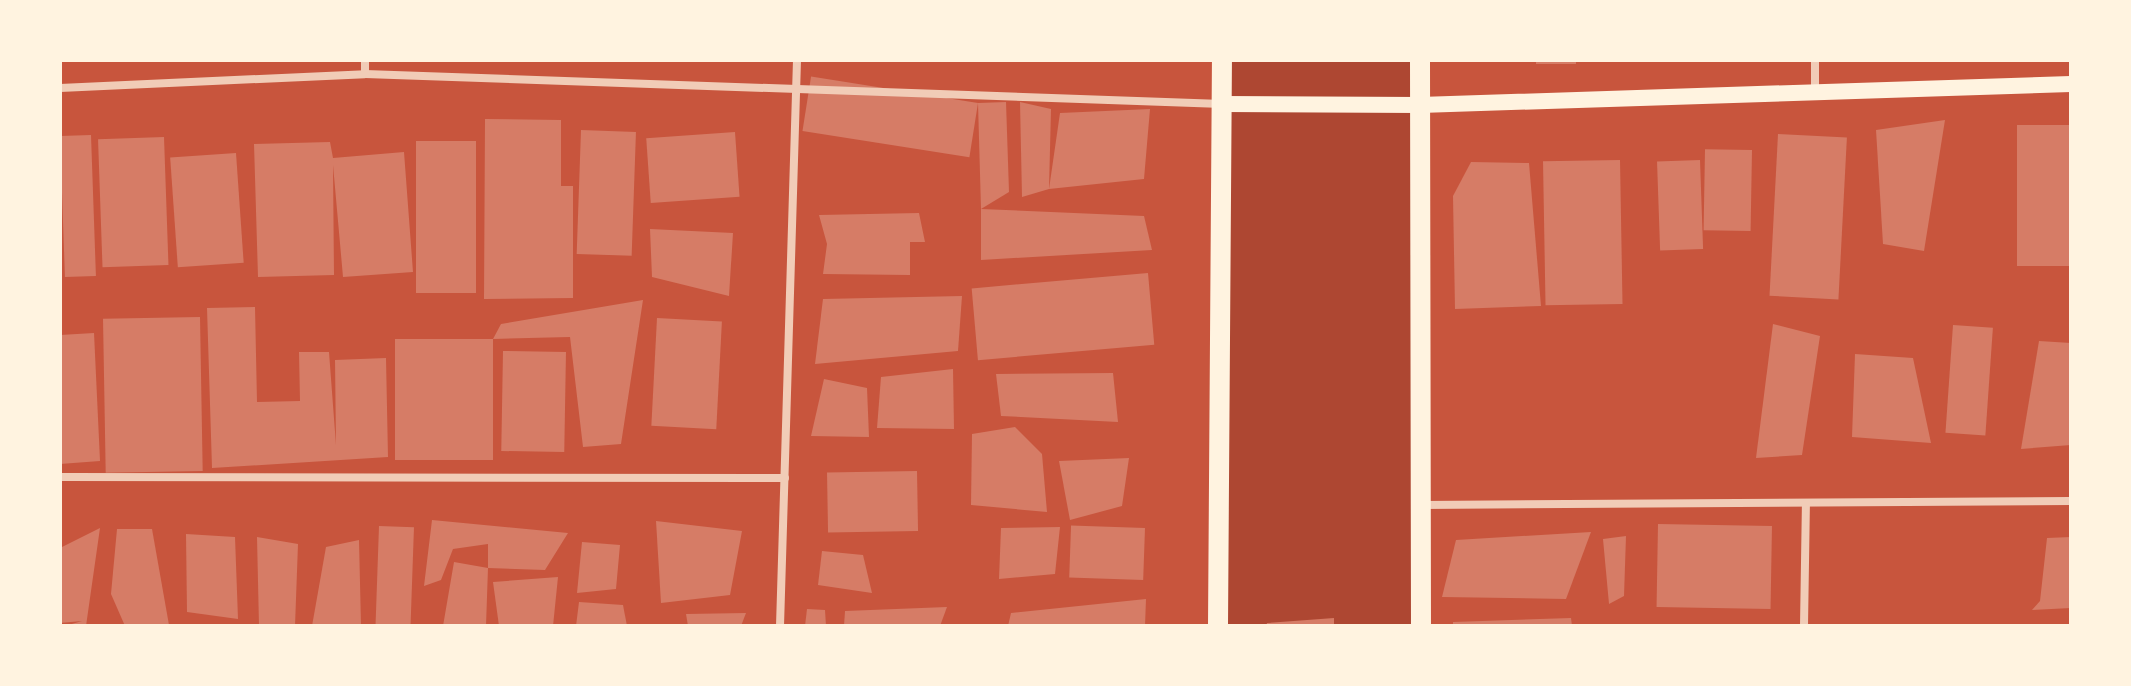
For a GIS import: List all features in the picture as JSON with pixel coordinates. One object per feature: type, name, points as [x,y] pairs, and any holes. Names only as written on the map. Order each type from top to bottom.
[{"type":"main road","points":[[1218,626],[1222,60]]},
{"type":"main road","points":[[1420,60],[1421,626]]},
{"type":"main road","points":[[1223,104],[1420,105],[2071,84]]},
{"type":"street","points":[[365,60],[365,74]]},
{"type":"street","points":[[780,626],[797,60]]},
{"type":"street","points":[[1815,60],[1815,90]]},
{"type":"street","points":[[60,88],[365,74],[1223,104]]},
{"type":"street","points":[[60,477],[785,478]]},
{"type":"street","points":[[1420,505],[2071,501]]},
{"type":"street","points":[[1804,626],[1806,504]]},
{"type":"shaded area","points":[[1222,60],[1419,60],[1419,626],[1222,626]]},
{"type":"building","points":[[1536,60],[1576,60],[1576,64],[1536,64]]},
{"type":"building","points":[[811,77],[978,103],[969,157],[802,131]]},
{"type":"building","points":[[1006,102],[1009,192],[981,209],[978,103]]},
{"type":"building","points":[[1020,102],[1051,109],[1049,189],[1022,197]]},
{"type":"building","points":[[1150,109],[1144,179],[1049,189],[1060,113]]},
{"type":"building","points":[[485,119],[561,120],[561,186],[573,186],[573,298],[484,299]]},
{"type":"building","points":[[1945,120],[1924,251],[1883,244],[1876,130]]},
{"type":"building","points":[[2017,125],[2071,125],[2071,266],[2017,266]]},
{"type":"building","points":[[581,130],[636,132],[632,256],[577,254]]},
{"type":"building","points":[[735,132],[740,197],[651,203],[646,138]]},
{"type":"building","points":[[1778,134],[1847,138],[1838,299],[1770,296]]},
{"type":"building","points":[[91,135],[96,276],[65,277],[60,136]]},
{"type":"building","points":[[164,137],[168,265],[103,267],[98,139]]},
{"type":"building","points":[[416,141],[476,141],[476,293],[416,293]]},
{"type":"building","points":[[330,142],[333,158],[404,152],[413,272],[343,277],[333,165],[334,275],[258,277],[254,144]]},
{"type":"building","points":[[1705,149],[1752,150],[1751,231],[1704,230]]},
{"type":"building","points":[[236,153],[244,263],[178,267],[170,158]]},
{"type":"building","points":[[1620,160],[1623,304],[1546,305],[1543,161]]},
{"type":"building","points":[[1700,160],[1703,249],[1660,250],[1657,162]]},
{"type":"building","points":[[1471,162],[1529,163],[1541,306],[1455,309],[1453,196]]},
{"type":"building","points":[[981,209],[1144,216],[1152,250],[981,260]]},
{"type":"building","points":[[919,213],[925,242],[910,242],[910,275],[823,274],[827,244],[819,215]]},
{"type":"building","points":[[650,229],[733,233],[729,296],[652,277]]},
{"type":"building","points":[[1148,273],[1154,345],[978,360],[972,288]]},
{"type":"building","points":[[962,296],[958,351],[815,364],[823,299]]},
{"type":"building","points":[[643,300],[621,444],[583,447],[570,337],[493,339],[501,324]]},
{"type":"building","points":[[255,307],[257,402],[300,401],[299,352],[329,352],[336,445],[335,360],[386,358],[388,457],[212,468],[207,308]]},
{"type":"building","points":[[200,317],[203,471],[106,473],[103,319]]},
{"type":"building","points":[[657,318],[722,321],[716,429],[651,426]]},
{"type":"building","points":[[1773,324],[1820,336],[1802,455],[1756,458]]},
{"type":"building","points":[[1953,325],[1993,328],[1985,436],[1945,433]]},
{"type":"building","points":[[94,333],[100,461],[60,464],[60,335]]},
{"type":"building","points":[[395,339],[493,339],[493,460],[395,460]]},
{"type":"building","points":[[2039,341],[2071,343],[2071,445],[2021,449]]},
{"type":"building","points":[[503,351],[566,352],[564,452],[501,451]]},
{"type":"building","points":[[1855,354],[1913,358],[1931,443],[1852,437]]},
{"type":"building","points":[[953,369],[954,429],[877,428],[881,377]]},
{"type":"building","points":[[1113,373],[1118,422],[1001,416],[996,374]]},
{"type":"building","points":[[824,379],[867,388],[869,437],[811,436]]},
{"type":"building","points":[[1015,427],[1042,454],[1047,512],[971,505],[972,434]]},
{"type":"building","points":[[1129,458],[1122,506],[1070,520],[1059,461]]},
{"type":"building","points":[[917,471],[918,531],[828,533],[827,473]]},
{"type":"building","points":[[432,520],[568,533],[545,570],[488,568],[488,544],[453,549],[441,580],[424,586]]},
{"type":"building","points":[[656,521],[742,531],[730,595],[661,603]]},
{"type":"building","points":[[1658,524],[1772,526],[1771,609],[1657,607]]},
{"type":"building","points":[[1071,525],[1145,528],[1143,580],[1069,577]]},
{"type":"building","points":[[379,526],[414,527],[411,626],[376,626]]},
{"type":"building","points":[[1060,527],[1055,574],[999,579],[1001,528]]},
{"type":"building","points":[[100,528],[86,626],[65,626],[82,621],[60,623],[60,548]]},
{"type":"building","points":[[117,529],[152,529],[169,625],[125,626],[111,594]]},
{"type":"building","points":[[1591,532],[1566,599],[1442,597],[1456,540]]},
{"type":"building","points":[[186,534],[235,537],[238,619],[187,612]]},
{"type":"building","points":[[1626,536],[1624,596],[1609,604],[1603,539]]},
{"type":"building","points":[[257,537],[298,544],[295,626],[259,626]]},
{"type":"building","points":[[2071,537],[2071,608],[2032,610],[2040,601],[2047,538]]},
{"type":"building","points":[[359,540],[361,626],[312,626],[326,547]]},
{"type":"building","points":[[582,542],[620,545],[616,589],[577,593]]},
{"type":"building","points":[[822,551],[863,555],[872,593],[818,585]]},
{"type":"building","points":[[454,562],[488,568],[486,626],[443,626]]},
{"type":"building","points":[[558,577],[553,626],[499,626],[493,582]]},
{"type":"building","points":[[1146,599],[1145,626],[1008,626],[1011,613]]},
{"type":"building","points":[[579,602],[623,605],[627,626],[576,626]]},
{"type":"building","points":[[947,607],[940,626],[844,626],[845,611]]},
{"type":"building","points":[[807,609],[825,610],[826,626],[805,626]]},
{"type":"building","points":[[746,613],[741,626],[688,626],[686,614]]},
{"type":"building","points":[[1334,618],[1334,626],[1266,626],[1267,623]]},
{"type":"building","points":[[1571,618],[1572,626],[1453,626],[1453,622]]}]
